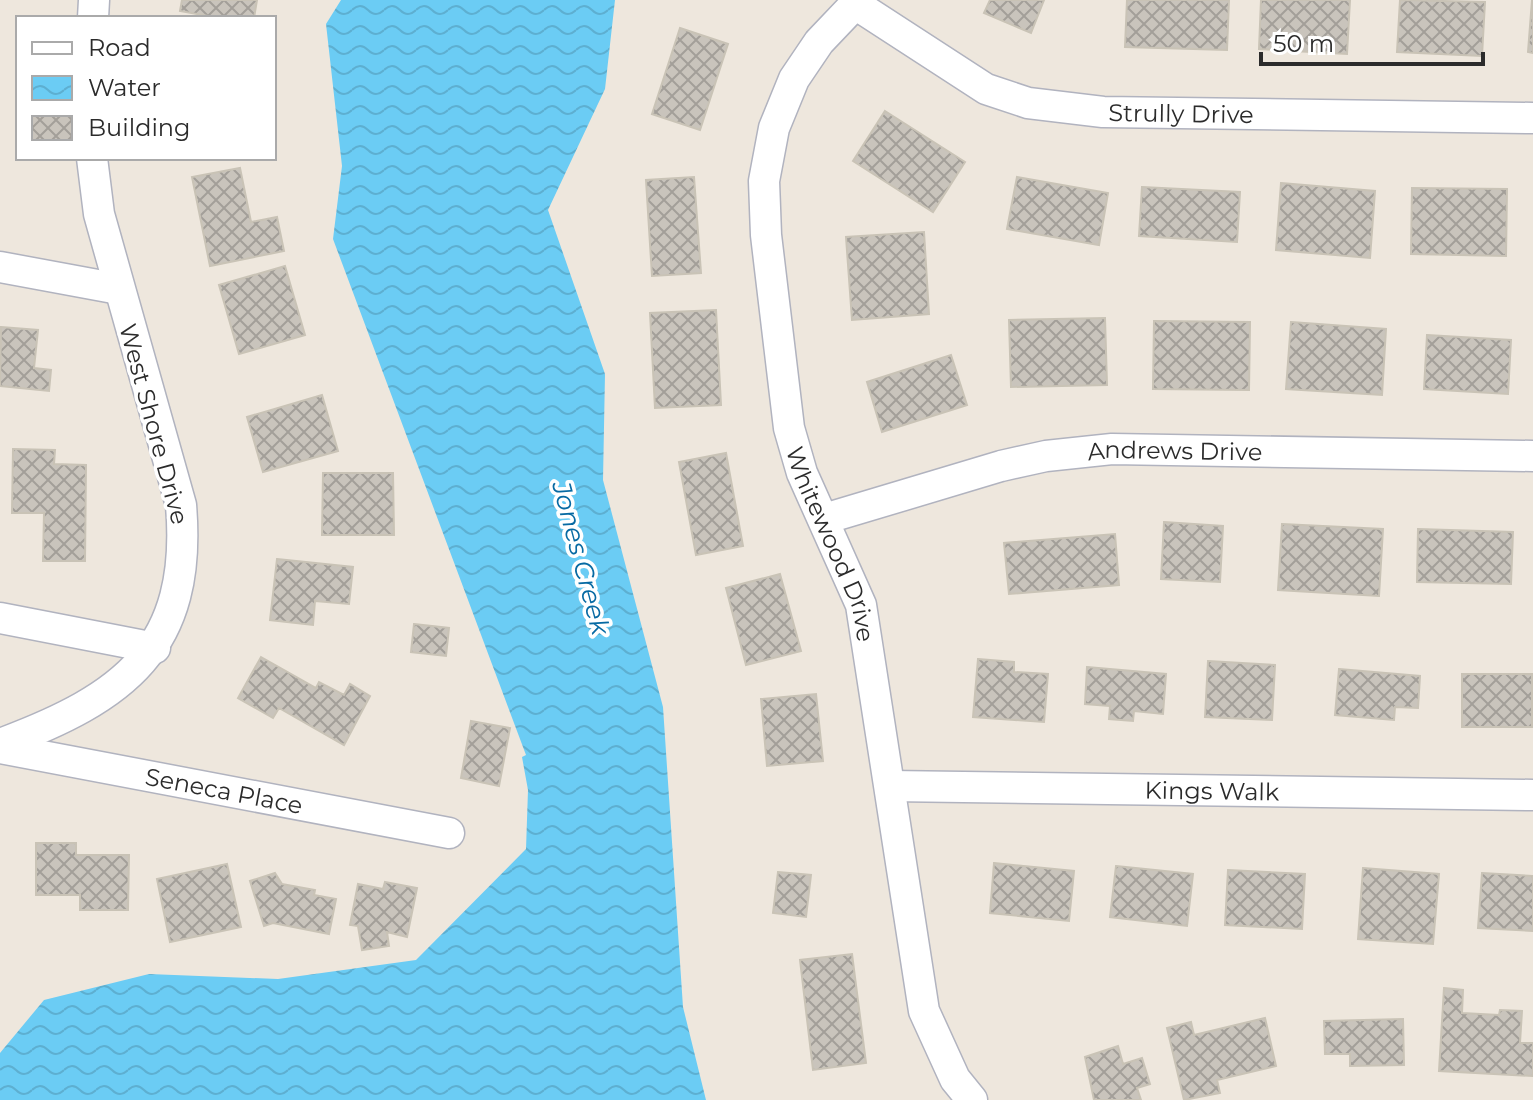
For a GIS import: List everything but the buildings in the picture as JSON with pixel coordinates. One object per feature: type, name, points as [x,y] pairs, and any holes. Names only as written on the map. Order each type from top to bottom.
[{"type":"street","name":"Strully Drive","points":[[857,2],[986,89],[1028,103],[1103,112],[1533,118]]},
{"type":"street","name":"Whitewood Drive","points":[[857,2],[819,42],[794,79],[774,128],[764,181],[766,235],[789,428],[802,473],[861,605],[890,786],[910,939],[924,1011],[955,1079],[972,1100]]},
{"type":"street","name":"West Shore Drive","points":[[0,746],[62,721],[96,700],[155,648],[181,575],[181,505],[99,214],[92,160]]},
{"type":"street","points":[[0,267],[119,289]]},
{"type":"street","name":"Andrews Drive","points":[[824,519],[1001,466],[1046,456],[1112,449],[1533,456]]},
{"type":"street","points":[[0,618],[155,648]]},
{"type":"street","name":"Seneca Place","points":[[0,746],[449,833]]},
{"type":"street","name":"Kings Walk","points":[[890,786],[1533,795]]},
{"type":"water","name":"Jones Creek","points":[[341,0],[615,0],[605,89],[548,210],[605,374],[603,480],[663,707],[683,1007],[706,1100],[0,1100],[0,1053],[44,1000],[149,974],[278,979],[416,960],[526,849],[528,790],[522,757],[526,755],[333,239],[342,166],[326,24]]}]
